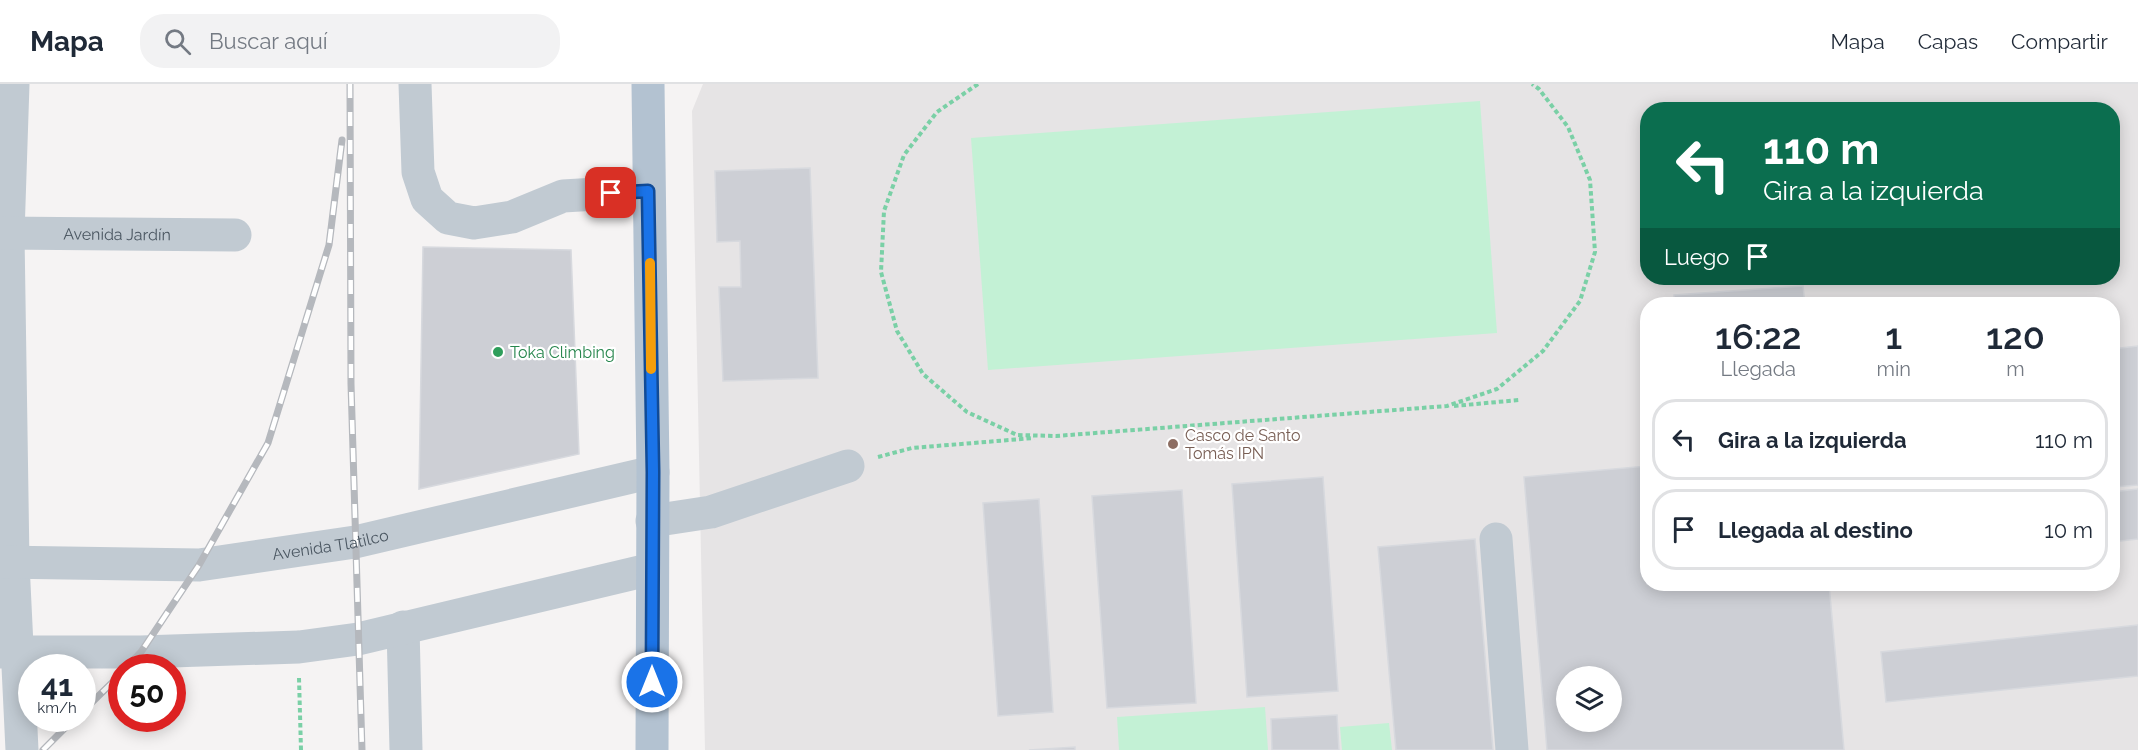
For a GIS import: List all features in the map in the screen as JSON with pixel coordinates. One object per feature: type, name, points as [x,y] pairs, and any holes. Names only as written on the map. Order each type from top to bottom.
[{"type":"main road","points":[[648,84],[653,472],[652,750]]},
{"type":"street","points":[[13,84],[4,233],[6,562],[9,652],[22,750]]},
{"type":"street","points":[[415,84],[418,172],[427,199],[448,218],[474,223],[512,217],[563,196],[648,191]]},
{"type":"street","name":"Avenida Jardín","points":[[4,233],[235,236]]},
{"type":"street","points":[[652,521],[711,512],[848,466]]},
{"type":"street","name":"Avenida Tlatilco","points":[[6,562],[199,565],[355,542],[653,472]]},
{"type":"street","points":[[1496,539],[1512,750]]},
{"type":"street","points":[[9,652],[141,652],[298,647],[358,639],[652,569]]},
{"type":"street","points":[[403,627],[406,750]]},
{"type":"path","points":[[978,84],[937,112],[904,155],[884,211],[881,272],[897,331],[923,374],[967,412],[1017,435],[1056,436]]},
{"type":"path","points":[[1447,406],[1497,389],[1543,351],[1580,301],[1595,252],[1590,180],[1568,127],[1539,89],[1532,84]]},
{"type":"path","points":[[912,448],[1519,400]]},
{"type":"path","points":[[298,647],[301,750]]},
{"type":"shaded area","name":"Casco de Santo Tomás IPN","points":[[703,84],[2138,84],[2138,750],[705,750],[692,111]]},
{"type":"green space","points":[[1480,101],[1497,333],[988,370],[971,138]]},
{"type":"green space","points":[[1265,707],[1268,750],[1119,750],[1117,717]]},
{"type":"green space","points":[[1389,723],[1392,750],[1342,750],[1340,727]]},
{"type":"building","points":[[810,168],[818,378],[723,381],[719,287],[741,287],[740,241],[717,242],[715,171]]},
{"type":"building","name":"Toka Climbing","points":[[423,247],[571,250],[579,454],[419,489]]},
{"type":"building","points":[[1803,286],[1804,297],[1674,297],[1674,295]]},
{"type":"building","points":[[2138,346],[2138,485],[2120,486],[2120,348]]},
{"type":"building","points":[[1640,467],[1640,591],[1830,591],[1844,750],[1547,750],[1524,477]]},
{"type":"building","points":[[1323,477],[1338,691],[1247,697],[1232,484]]},
{"type":"building","points":[[2138,489],[2138,539],[2120,541],[2120,491]]},
{"type":"building","points":[[1182,490],[1196,703],[1107,708],[1092,496]]},
{"type":"building","points":[[1039,499],[1053,712],[998,716],[983,503]]},
{"type":"building","points":[[1475,539],[1493,750],[1396,750],[1378,547]]},
{"type":"building","points":[[2138,625],[2138,676],[1886,702],[1881,652]]},
{"type":"building","points":[[1337,715],[1339,750],[1272,750],[1271,719]]},
{"type":"building","points":[[1075,747],[1075,750],[1029,750]]},
{"type":"railway","points":[[350,84],[351,384],[362,750]]},
{"type":"railway","points":[[139,654],[199,565],[268,443],[329,245],[342,140]]},
{"type":"railway","points":[[96,698],[108,687]]},
{"type":"railway","points":[[43,750],[61,732]]},
{"type":"slow traffic","points":[[650,263],[651,369]]},
{"type":"place","name":"Toka Climbing","points":[[498,352]]},
{"type":"place","name":"Casco de Santo Tomás IPN","points":[[1173,444]]},
{"type":"route","points":[[611,193],[648,191],[653,472],[652,682]]}]
